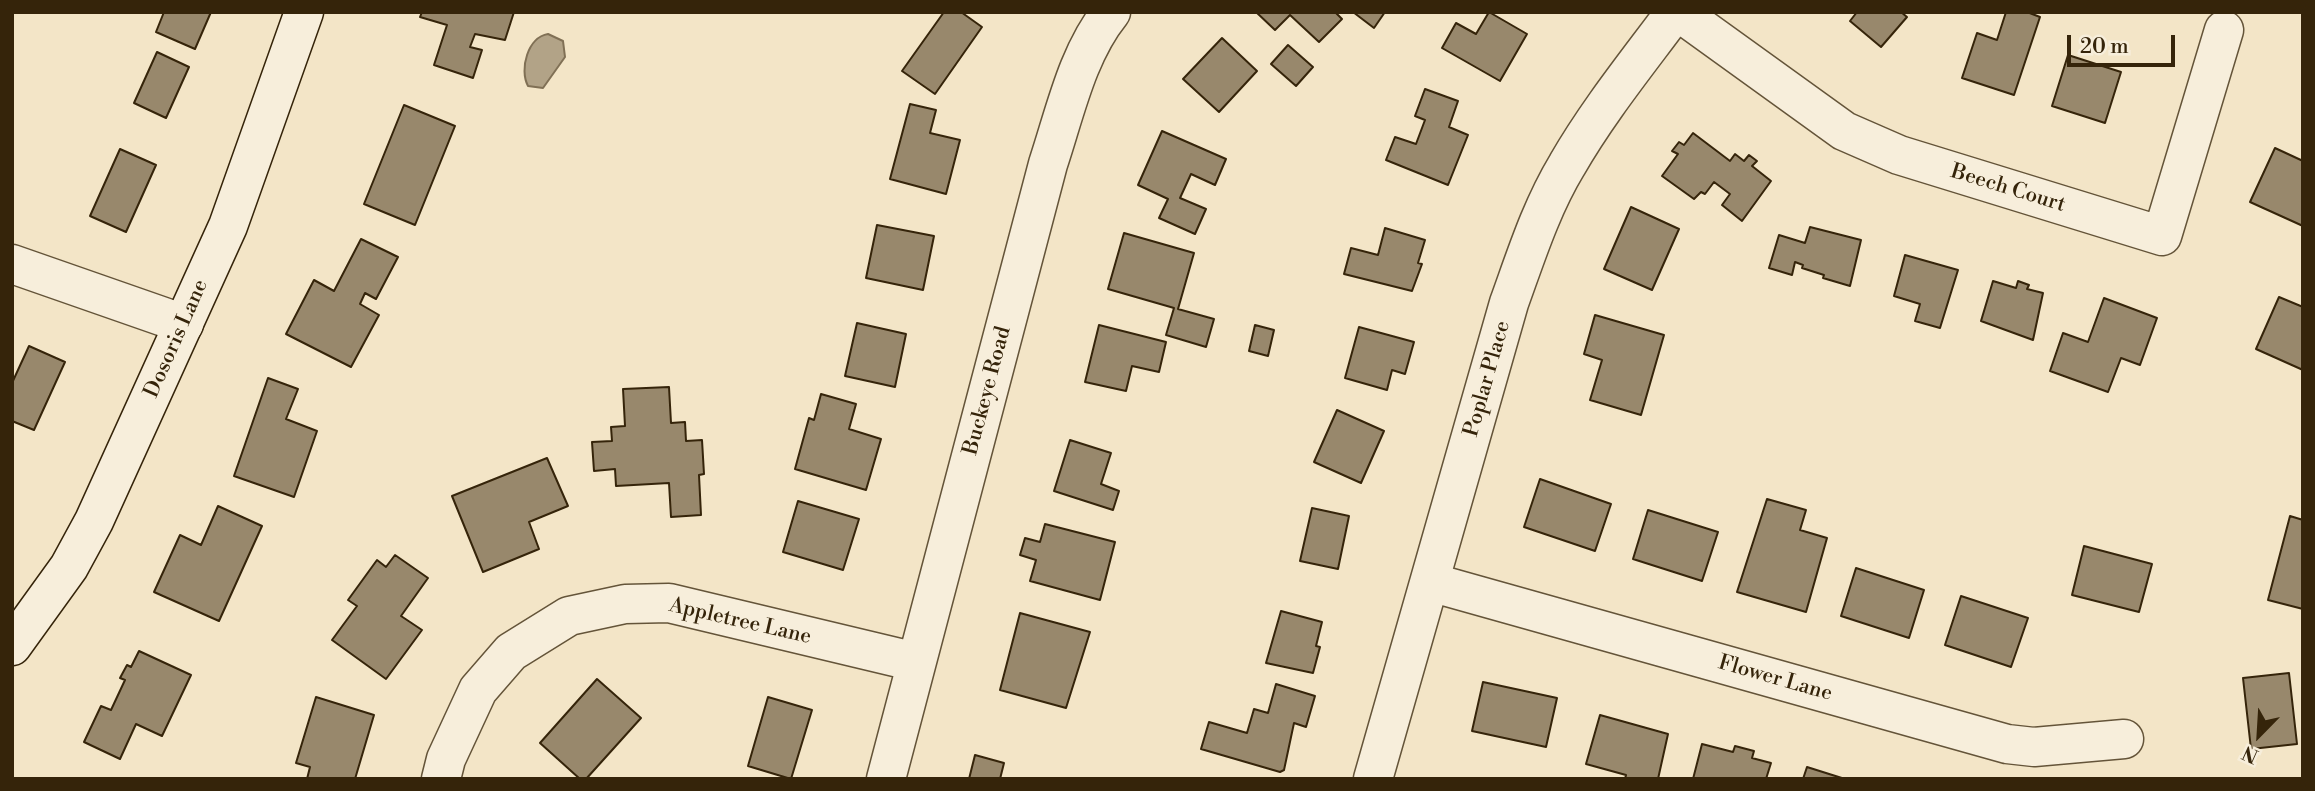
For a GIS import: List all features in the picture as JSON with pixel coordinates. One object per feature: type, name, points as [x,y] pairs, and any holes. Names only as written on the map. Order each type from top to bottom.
[{"type":"street","name":"Dosoris Lane","points":[[12,646],[69,567],[94,521],[228,226],[304,12]]},
{"type":"street","name":"Beech Court","points":[[1677,12],[1844,131],[1899,155],[2162,236],[2224,30]]},
{"type":"street","name":"Poplar Place","points":[[1373,779],[1509,303],[1545,207],[1597,118],[1677,12]]},
{"type":"street","name":"Buckeye Road","points":[[886,779],[1048,164],[1082,64],[1109,13]]},
{"type":"street","points":[[12,264],[184,324]]},
{"type":"street","name":"Flower Lane","points":[[1430,582],[2007,744],[2034,747],[2123,739]]},
{"type":"street","name":"Appletree Lane","points":[[441,779],[446,759],[478,690],[511,652],[569,616],[625,604],[668,603],[916,662]]},
{"type":"shaded area","points":[[548,34],[563,41],[565,57],[543,88],[528,86],[525,79],[527,55],[535,41]]},
{"type":"building","points":[[164,12],[211,12],[195,49],[156,32]]},
{"type":"building","points":[[422,12],[514,12],[505,40],[475,34],[470,47],[482,50],[473,78],[434,65],[447,25],[420,17]]},
{"type":"building","points":[[944,12],[961,12],[982,27],[935,94],[902,71]]},
{"type":"building","points":[[1256,12],[1335,12],[1342,19],[1319,42],[1290,15],[1275,30]]},
{"type":"building","points":[[1353,12],[1385,12],[1374,28]]},
{"type":"building","points":[[1489,12],[1527,34],[1500,81],[1442,48],[1456,23],[1476,34]]},
{"type":"building","points":[[1857,12],[1901,12],[1907,17],[1881,47],[1850,21]]},
{"type":"building","points":[[2006,12],[2027,12],[2040,17],[2014,95],[1962,78],[1977,33],[1997,40]]},
{"type":"building","points":[[1222,38],[1257,71],[1219,112],[1183,79]]},
{"type":"building","points":[[1288,45],[1313,67],[1296,86],[1271,64]]},
{"type":"building","points":[[157,52],[189,67],[166,118],[134,103]]},
{"type":"building","points":[[2068,55],[2121,72],[2105,123],[2052,106]]},
{"type":"building","points":[[1425,89],[1458,101],[1449,127],[1468,135],[1448,185],[1386,160],[1395,137],[1416,144],[1425,120],[1415,116]]},
{"type":"building","points":[[910,104],[936,110],[930,133],[960,140],[946,194],[890,179]]},
{"type":"building","points":[[404,105],[455,126],[415,225],[364,204]]},
{"type":"building","points":[[1162,131],[1226,159],[1215,185],[1191,174],[1180,198],[1206,209],[1195,234],[1159,218],[1168,199],[1138,185]]},
{"type":"building","points":[[1693,133],[1730,161],[1735,154],[1744,161],[1749,155],[1757,161],[1752,166],[1771,181],[1742,221],[1722,205],[1730,194],[1714,182],[1705,194],[1701,192],[1694,199],[1662,176],[1678,154],[1672,151],[1679,142],[1684,145]]},
{"type":"building","points":[[2275,148],[2303,161],[2303,226],[2250,202]]},
{"type":"building","points":[[120,149],[156,165],[126,232],[90,216]]},
{"type":"building","points":[[1631,207],[1679,229],[1652,290],[1604,269]]},
{"type":"building","points":[[877,225],[934,236],[923,290],[866,278]]},
{"type":"building","points":[[1810,227],[1861,240],[1850,286],[1823,278],[1824,275],[1802,268],[1803,265],[1795,262],[1792,275],[1769,268],[1779,235],[1805,243]]},
{"type":"building","points":[[1385,228],[1425,240],[1418,263],[1422,264],[1412,291],[1344,274],[1351,248],[1378,255]]},
{"type":"building","points":[[1124,233],[1194,253],[1178,309],[1214,319],[1206,347],[1166,335],[1174,308],[1108,289]]},
{"type":"building","points":[[361,239],[398,257],[376,299],[365,293],[360,304],[379,315],[351,367],[286,334],[314,280],[334,291]]},
{"type":"building","points":[[1905,255],[1958,270],[1940,328],[1915,321],[1920,304],[1894,296]]},
{"type":"building","points":[[1993,281],[2016,288],[2018,281],[2029,285],[2027,289],[2043,293],[2033,340],[1981,321]]},
{"type":"building","points":[[2279,297],[2303,307],[2303,370],[2256,349]]},
{"type":"building","points":[[2104,298],[2157,318],[2140,365],[2121,358],[2108,392],[2050,371],[2063,333],[2088,342]]},
{"type":"building","points":[[1595,315],[1664,335],[1641,415],[1590,400],[1602,360],[1584,354]]},
{"type":"building","points":[[857,323],[906,334],[895,387],[845,376]]},
{"type":"building","points":[[1099,325],[1166,342],[1159,372],[1132,366],[1126,391],[1085,382]]},
{"type":"building","points":[[1255,325],[1274,330],[1268,356],[1249,351]]},
{"type":"building","points":[[1359,327],[1414,342],[1405,374],[1392,370],[1387,390],[1345,378]]},
{"type":"building","points":[[29,346],[65,362],[34,430],[12,421],[12,383]]},
{"type":"building","points":[[268,378],[298,389],[286,419],[317,431],[294,497],[234,476]]},
{"type":"building","points":[[669,387],[671,423],[685,422],[686,441],[702,440],[704,474],[699,475],[701,515],[671,517],[669,483],[616,486],[615,469],[594,471],[592,442],[612,441],[611,427],[625,426],[623,389]]},
{"type":"building","points":[[821,394],[856,404],[849,429],[881,439],[866,490],[795,469],[809,418],[814,420]]},
{"type":"building","points":[[1337,410],[1384,431],[1361,483],[1314,462]]},
{"type":"building","points":[[1070,440],[1111,453],[1101,484],[1119,491],[1113,510],[1054,491]]},
{"type":"building","points":[[547,458],[568,506],[529,522],[539,549],[483,572],[452,496]]},
{"type":"building","points":[[1540,479],[1611,504],[1595,551],[1524,527]]},
{"type":"building","points":[[1767,499],[1806,510],[1800,530],[1827,538],[1806,612],[1737,592]]},
{"type":"building","points":[[798,501],[859,519],[843,570],[783,552]]},
{"type":"building","points":[[218,506],[262,526],[219,621],[154,592],[180,535],[201,545]]},
{"type":"building","points":[[1312,508],[1349,516],[1338,569],[1300,561]]},
{"type":"building","points":[[1648,510],[1718,532],[1702,581],[1633,559]]},
{"type":"building","points":[[2290,516],[2303,520],[2303,609],[2268,600]]},
{"type":"building","points":[[1045,524],[1115,542],[1100,600],[1030,581],[1036,560],[1020,555],[1025,538],[1040,542]]},
{"type":"building","points":[[2084,546],[2152,564],[2139,612],[2072,595]]},
{"type":"building","points":[[395,555],[428,578],[401,616],[422,630],[386,679],[332,640],[357,606],[348,600],[377,560],[386,567]]},
{"type":"building","points":[[1856,568],[1924,590],[1909,638],[1841,616]]},
{"type":"building","points":[[1961,596],[2028,618],[2011,667],[1945,645]]},
{"type":"building","points":[[1281,611],[1322,622],[1316,646],[1320,647],[1313,673],[1266,663]]},
{"type":"building","points":[[1020,613],[1090,632],[1066,708],[1000,690]]},
{"type":"building","points":[[139,651],[191,675],[162,736],[136,724],[120,759],[84,742],[101,706],[111,710],[125,680],[120,678],[127,665],[131,667]]},
{"type":"building","points":[[2289,673],[2297,744],[2251,749],[2243,678]]},
{"type":"building","points":[[597,679],[641,718],[586,779],[580,779],[540,743]]},
{"type":"building","points":[[1483,682],[1557,698],[1546,747],[1472,731]]},
{"type":"building","points":[[1276,684],[1315,696],[1306,727],[1294,723],[1284,770],[1280,772],[1201,749],[1209,722],[1247,733],[1254,709],[1268,713]]},
{"type":"building","points":[[316,697],[374,715],[355,779],[307,779],[310,767],[296,763]]},
{"type":"building","points":[[768,697],[812,710],[791,779],[748,766]]},
{"type":"building","points":[[1600,715],[1668,734],[1658,779],[1625,779],[1626,775],[1586,764]]},
{"type":"building","points":[[1702,744],[1733,752],[1735,746],[1754,751],[1752,758],[1771,763],[1766,779],[1693,779]]},
{"type":"building","points":[[975,755],[1004,763],[1000,779],[969,779]]},
{"type":"building","points":[[1807,767],[1845,779],[1803,779]]}]
